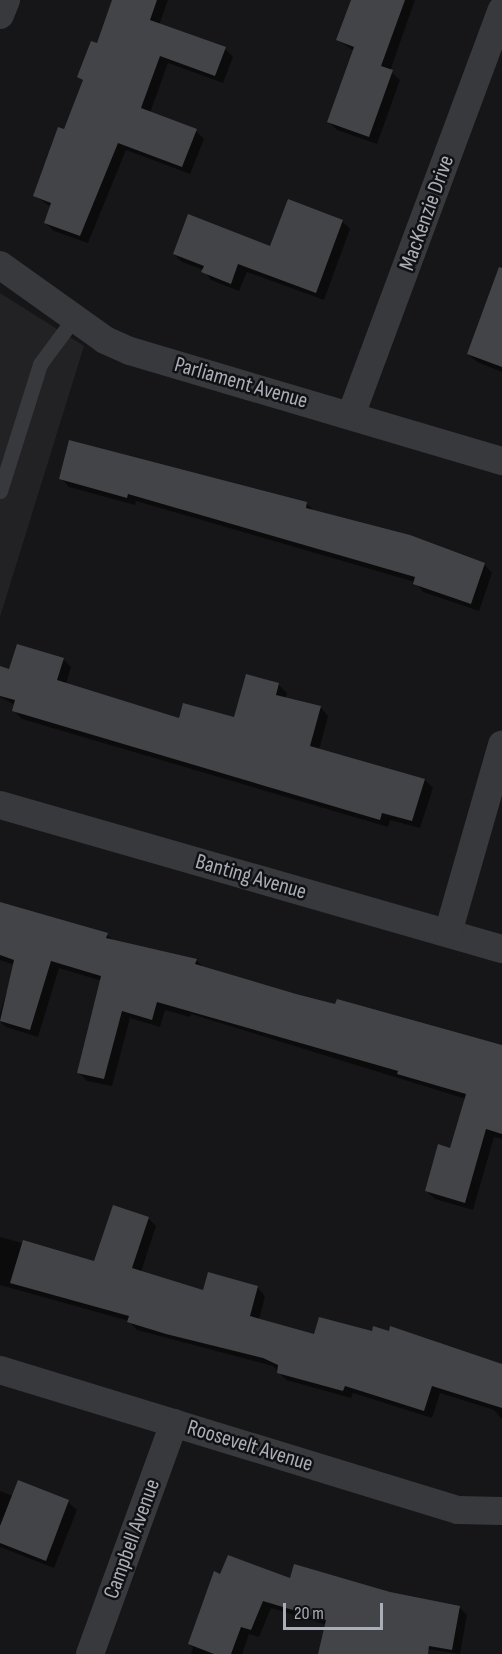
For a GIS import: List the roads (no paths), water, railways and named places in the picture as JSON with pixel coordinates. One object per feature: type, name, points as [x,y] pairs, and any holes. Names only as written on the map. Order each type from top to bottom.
[{"type":"street","points":[[0,15],[6,0]]},
{"type":"street","name":"MacKenzie Drive","points":[[351,416],[502,10]]},
{"type":"street","name":"Parliament Avenue","points":[[0,265],[105,340],[130,351],[502,461]]},
{"type":"street","points":[[448,933],[502,744]]},
{"type":"street","name":"Banting Avenue","points":[[0,805],[502,949]]},
{"type":"street","name":"Roosevelt Avenue","points":[[0,1370],[458,1510],[502,1510]]},
{"type":"street","name":"Campbell Avenue","points":[[90,1654],[174,1423]]},
{"type":"lane","points":[[0,491],[40,364],[74,318]]}]
